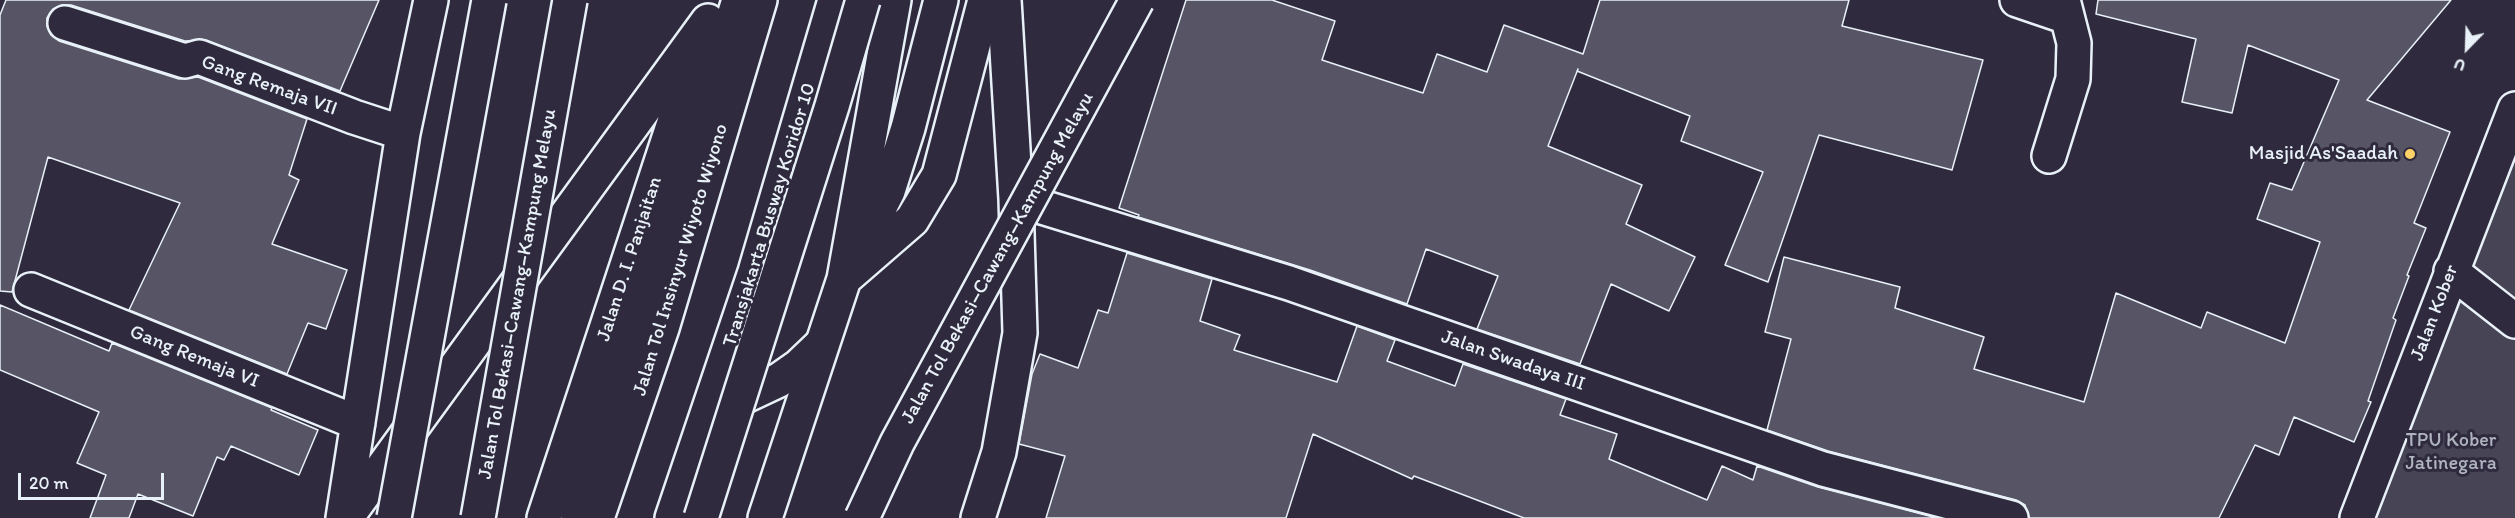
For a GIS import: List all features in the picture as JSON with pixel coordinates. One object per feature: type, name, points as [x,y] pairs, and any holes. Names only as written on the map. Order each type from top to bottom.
[{"type":"main road","points":[[345,518],[403,133],[431,0]]},
{"type":"main road","points":[[394,518],[489,0]]},
{"type":"main road","name":"Jalan Tol Bekasi–Cawang–Kampung Melayu","points":[[478,518],[570,0]]},
{"type":"main road","points":[[578,518],[739,0]]},
{"type":"main road","name":"Jalan Tol Insinyur Wiyoto Wiyono","points":[[597,518],[662,328],[760,0]]},
{"type":"main road","name":"Transjakarta Busway Koridor 10","points":[[672,518],[755,272],[835,0]]},
{"type":"main road","points":[[701,518],[832,106],[863,0]]},
{"type":"main road","points":[[844,279],[894,0]]},
{"type":"main road","points":[[765,518],[844,279],[888,191],[908,128],[941,0]]},
{"type":"main road","points":[[844,279],[912,220],[939,175],[985,0]]},
{"type":"main road","points":[[978,518],[999,452],[1020,333],[1016,199],[1004,0]]},
{"type":"main road","name":"Jalan Tol Bekasi–Cawang–Kampung Melayu","points":[[862,518],[897,443],[1137,0]]},
{"type":"main road","points":[[2017,0],[2065,9],[2074,44],[2073,79],[2049,156]]},
{"type":"main road","points":[[345,518],[711,10]]},
{"type":"main road","name":"Jalan D. I. Panjaitan","points":[[544,518],[711,10]]},
{"type":"main road","name":"Gang Remaja VII","points":[[65,22],[185,61],[198,57],[354,117],[403,133]]},
{"type":"main road","name":"Jalan Kober","points":[[2357,518],[2515,109]]},
{"type":"main road","name":"Jalan Swadaya III","points":[[1016,199],[1300,286],[1823,469],[2011,518]]},
{"type":"main road","points":[[2451,271],[2515,321]]},
{"type":"main road","name":"Gang Remaja VI","points":[[31,290],[358,423]]},
{"type":"main road","points":[[702,429],[745,396],[779,380],[821,345]]},
{"type":"green space","name":"TPU Kober Jatinegara","points":[[2515,111],[2515,518],[2358,518]]},
{"type":"building","points":[[6,0],[379,0],[340,91],[206,40],[185,41],[71,5],[62,5],[53,9],[47,18],[47,26],[51,35],[59,41],[179,79],[198,77],[307,119],[289,175],[299,180],[272,244],[347,270],[326,329],[308,323],[287,374],[129,310],[180,203],[48,157],[12,292],[0,291],[0,15]]},
{"type":"building","points":[[1186,0],[1272,0],[1335,21],[1322,60],[1423,93],[1437,54],[1487,72],[1504,25],[1583,54],[1600,0],[1849,0],[1842,26],[1983,60],[1952,170],[1819,135],[1768,282],[1725,265],[1763,172],[1681,141],[1690,116],[1577,71],[1548,146],[1642,185],[1626,224],[1695,257],[1669,311],[1611,284],[1580,364],[1477,329],[1498,276],[1426,249],[1407,304],[1310,270],[1138,217],[1139,215],[1119,208]]},
{"type":"building","points":[[2098,0],[2451,0],[2367,100],[2450,132],[2414,223],[2426,228],[2393,318],[2396,320],[2368,401],[2371,402],[2354,442],[2294,417],[2279,455],[2255,445],[2219,518],[2029,518],[2025,505],[2016,500],[1828,451],[1767,430],[1791,339],[1765,332],[1784,257],[1900,287],[1895,308],[1984,337],[1974,369],[2084,402],[2116,293],[2201,328],[2207,312],[2285,343],[2320,242],[2257,219],[2270,183],[2292,190],[2339,80],[2248,45],[2232,113],[2182,102],[2196,39],[2096,14]]},
{"type":"building","points":[[1127,253],[1212,279],[1200,321],[1240,335],[1234,350],[1337,382],[1357,326],[1395,340],[1387,361],[1455,386],[1463,364],[1566,399],[1560,415],[1617,434],[1609,459],[1707,500],[1722,466],[1753,480],[1757,466],[1818,487],[1937,518],[1524,518],[1414,476],[1412,479],[1313,434],[1286,518],[1046,518],[1065,456],[1019,444],[1032,374],[1040,354],[1078,368],[1098,310],[1108,313]]},
{"type":"building","points":[[0,305],[109,351],[112,343],[272,408],[271,410],[318,430],[299,475],[231,446],[224,460],[217,457],[193,516],[138,494],[129,518],[90,518],[106,475],[77,463],[99,412],[0,370]]},
{"type":"place","name":"Masjid As'Saadah","points":[[2410,154]]}]
